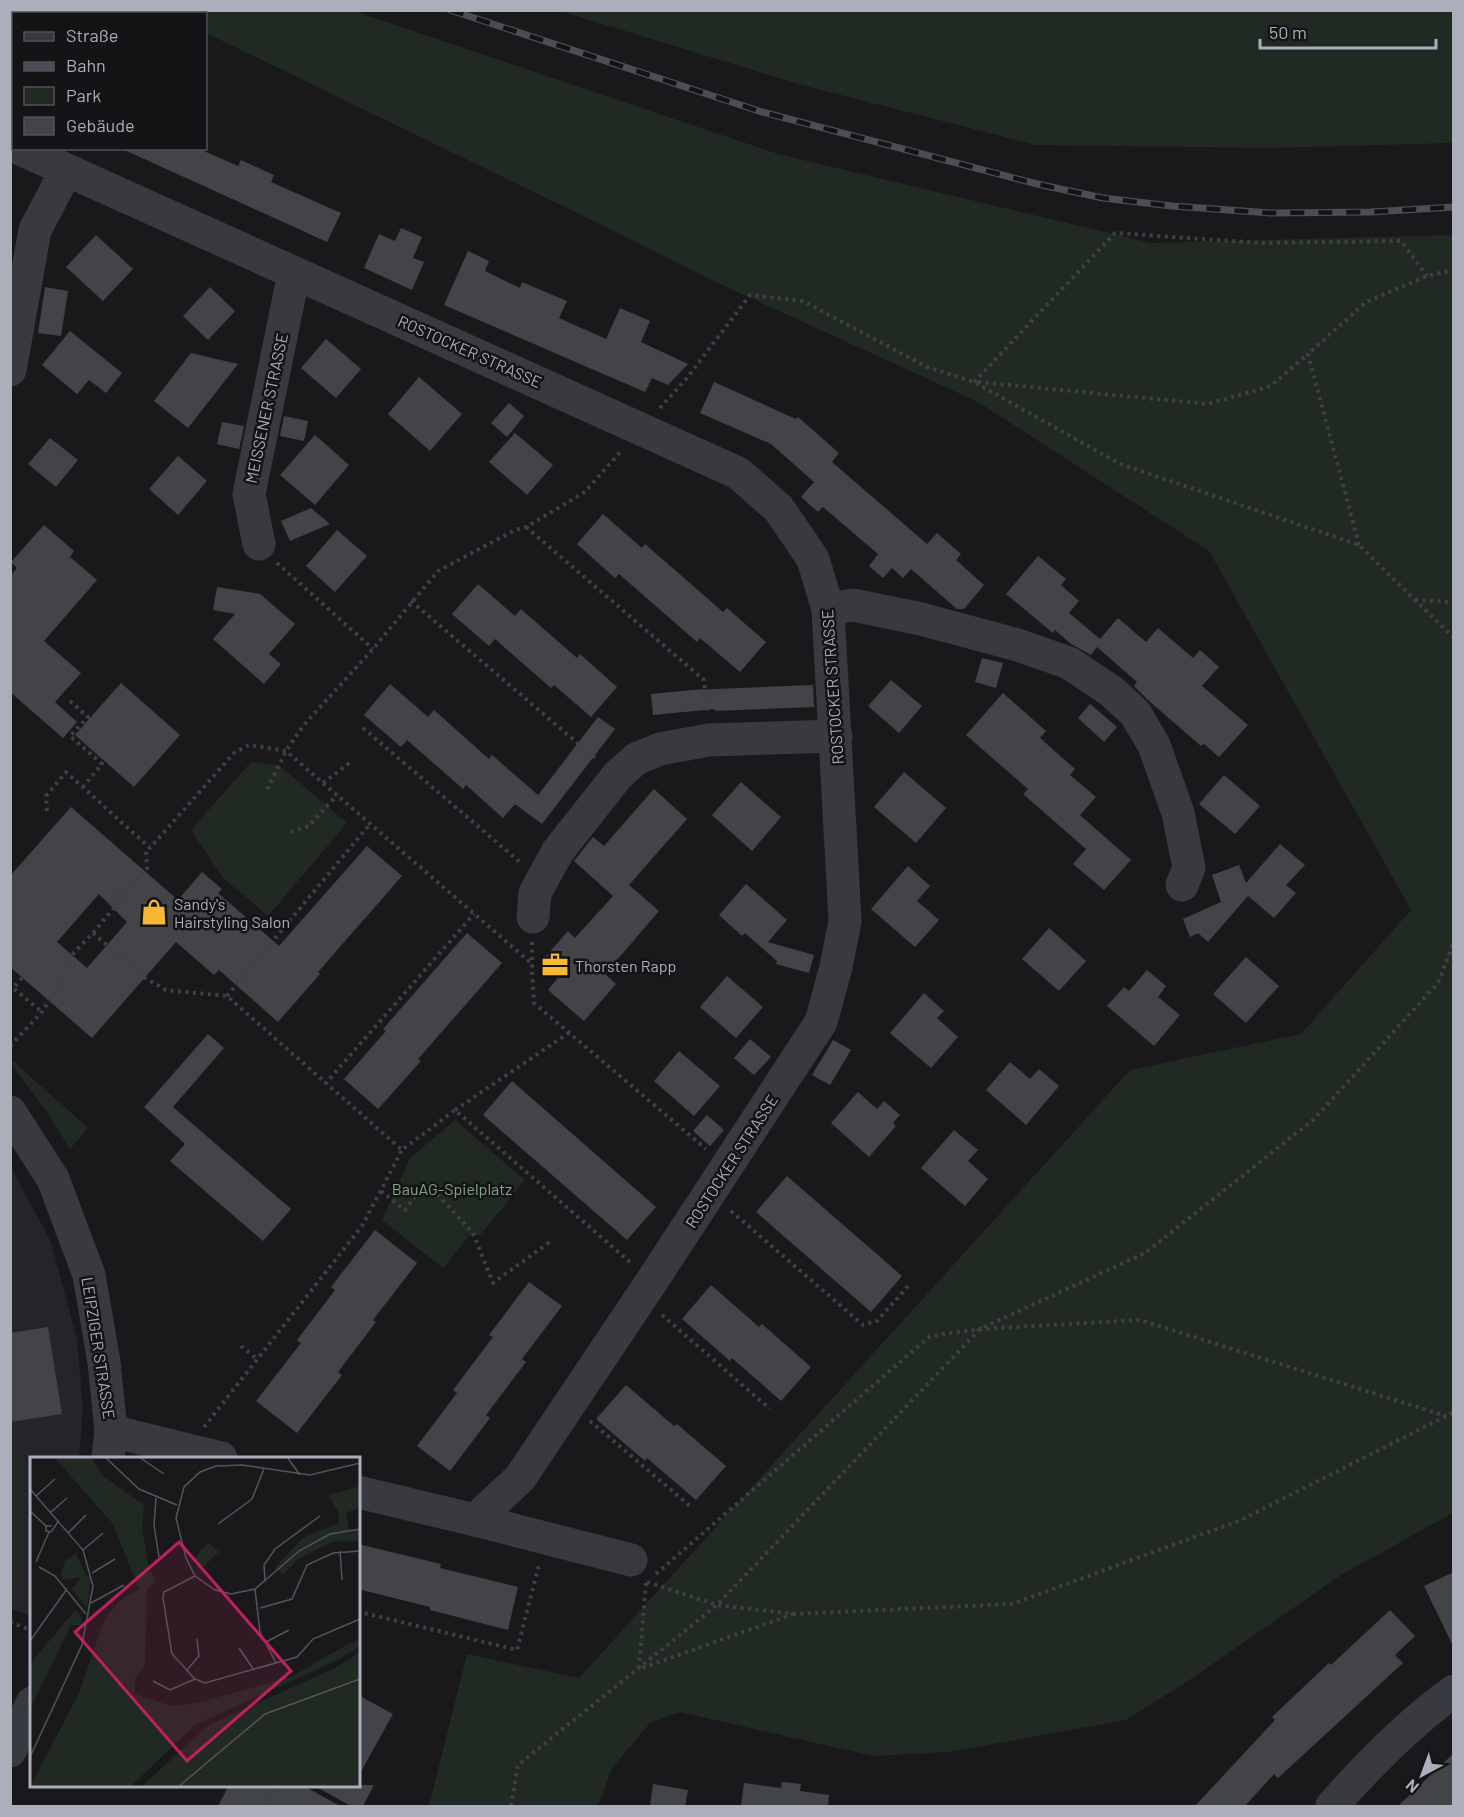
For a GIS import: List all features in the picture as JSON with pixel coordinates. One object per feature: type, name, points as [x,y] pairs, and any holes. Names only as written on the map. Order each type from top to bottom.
[{"type":"street","name":"ROSTOCKER STRASSE","points":[[22,150],[738,473],[779,509],[813,559],[828,609],[845,921],[836,967],[821,1022],[647,1289],[520,1478],[475,1520]]},
{"type":"street","points":[[10,370],[35,230],[66,171]]},
{"type":"street","name":"MEISSENER STRASSE","points":[[259,544],[249,494],[294,273]]},
{"type":"street","points":[[828,609],[853,605],[921,619],[1018,645],[1069,663],[1111,691],[1135,714],[1154,745],[1178,813],[1189,867],[1182,885]]},
{"type":"street","points":[[532,917],[535,893],[558,851],[618,775],[636,759],[660,749],[709,740],[836,736]]},
{"type":"street","name":"LEIPZIGER STRASSE","points":[[10,1112],[53,1179],[89,1275],[104,1362],[110,1445]]},
{"type":"street","points":[[110,1445],[186,1450],[217,1457]]},
{"type":"street","points":[[360,1492],[546,1538],[638,1571]]},
{"type":"street","points":[[1332,1806],[1394,1740],[1428,1709],[1454,1691]]},
{"type":"street","points":[[10,1751],[30,1707]]},
{"type":"path","points":[[974,382],[1115,233],[1261,243],[1401,241],[1427,276]]},
{"type":"path","points":[[974,382],[1208,404],[1271,386],[1366,302],[1427,276],[1454,270]]},
{"type":"path","points":[[673,394],[750,295],[803,301],[927,367],[974,382],[1120,464],[1359,545],[1454,638]]},
{"type":"path","points":[[1308,354],[1359,545]]},
{"type":"path","points":[[267,789],[286,751],[303,726],[373,649],[438,571],[514,530],[526,527],[585,492],[598,478]]},
{"type":"path","points":[[526,527],[704,680],[707,713]]},
{"type":"path","points":[[294,580],[373,649]]},
{"type":"path","points":[[1415,600],[1454,602]]},
{"type":"path","points":[[411,601],[592,755]]},
{"type":"path","points":[[70,701],[88,717],[70,736],[102,764],[83,787]]},
{"type":"path","points":[[363,728],[542,881]]},
{"type":"path","points":[[10,1046],[42,1012],[61,981],[69,959],[147,868],[146,854],[150,848],[234,753],[249,745],[286,751],[531,963],[534,1003],[570,1032],[863,1325],[877,1321],[909,1284]]},
{"type":"path","points":[[323,783],[351,762]]},
{"type":"path","points":[[47,811],[46,796],[66,772],[150,848]]},
{"type":"path","points":[[291,832],[309,825],[337,795]]},
{"type":"path","points":[[227,996],[370,824]]},
{"type":"path","points":[[112,886],[124,896]]},
{"type":"path","points":[[114,908],[129,920]]},
{"type":"path","points":[[325,1084],[474,914]]},
{"type":"path","points":[[93,933],[145,978],[166,990],[227,996],[402,1150]]},
{"type":"path","points":[[511,1806],[518,1765],[717,1605],[980,1329],[1145,1253],[1313,1120],[1438,983],[1454,942]]},
{"type":"path","points":[[69,959],[83,972]]},
{"type":"path","points":[[22,978],[13,988],[42,1012]]},
{"type":"path","points":[[186,1450],[362,1226],[402,1150],[455,1110],[570,1032]]},
{"type":"path","points":[[455,1110],[647,1289],[770,1409]]},
{"type":"path","points":[[381,1191],[405,1210],[426,1182],[473,1233],[493,1283],[551,1241]]},
{"type":"path","points":[[638,1571],[930,1336],[980,1329],[1140,1320],[1446,1416]]},
{"type":"path","points":[[241,1346],[256,1359]]},
{"type":"path","points":[[569,1403],[690,1506]]},
{"type":"path","points":[[638,1571],[717,1605],[794,1614],[1012,1604],[1241,1520],[1454,1413]]},
{"type":"path","points":[[360,1611],[517,1650],[546,1538]]},
{"type":"path","points":[[638,1571],[639,1669]]},
{"type":"path","points":[[639,1669],[794,1614]]},
{"type":"path","points":[[10,1622],[30,1630]]},
{"type":"path","points":[[267,1806],[275,1787]]},
{"type":"shaded area","points":[[10,1165],[51,1242],[77,1339],[83,1408],[79,1457],[30,1457],[30,1616],[10,1609]]},
{"type":"green space","points":[[157,11],[354,11],[778,154],[1151,243],[1453,235],[1453,1513],[1341,1575],[1188,1681],[1126,1720],[948,1752],[873,1756],[680,1712],[650,1723],[612,1768],[598,1806],[429,1806],[467,1654],[579,1678],[1130,1070],[1301,1034],[1411,910],[1209,551],[978,402],[720,284],[207,33],[207,12]]},
{"type":"green space","points":[[560,11],[1453,11],[1453,143],[1269,148],[1035,145],[802,85]]},
{"type":"green space","points":[[251,762],[279,765],[347,823],[268,916],[223,878],[191,830]]},
{"type":"green space","points":[[13,1061],[88,1128],[70,1149],[11,1063]]},
{"type":"green space","name":"BauAG-Spielplatz","points":[[455,1120],[525,1180],[481,1234],[469,1236],[443,1268],[382,1220],[410,1158]]},
{"type":"green space","points":[[21,1449],[18,1581],[11,1582],[11,1450]]},
{"type":"building","points":[[124,150],[202,150],[238,166],[241,160],[274,175],[271,182],[341,213],[327,242]]},
{"type":"building","points":[[401,228],[422,237],[413,258],[424,262],[412,290],[364,268],[379,234],[395,241]]},
{"type":"building","points":[[96,235],[133,269],[103,301],[66,267]]},
{"type":"building","points":[[468,251],[489,261],[485,271],[520,288],[522,282],[567,301],[559,318],[606,339],[620,308],[650,321],[641,342],[688,364],[668,385],[652,378],[645,392],[444,305]]},
{"type":"building","points":[[45,287],[68,291],[61,336],[38,333]]},
{"type":"building","points":[[210,287],[235,311],[208,340],[183,316]]},
{"type":"building","points":[[70,331],[122,373],[106,393],[89,380],[77,394],[42,365]]},
{"type":"building","points":[[326,339],[361,369],[336,398],[301,368]]},
{"type":"building","points":[[191,353],[238,364],[188,428],[154,401]]},
{"type":"building","points":[[419,377],[462,414],[430,451],[388,414]]},
{"type":"building","points":[[714,382],[796,419],[798,417],[839,453],[832,462],[927,544],[937,533],[961,554],[956,560],[984,585],[964,609],[957,609],[911,569],[903,578],[892,568],[883,578],[869,566],[878,554],[823,507],[818,512],[801,497],[814,482],[771,444],[700,413]]},
{"type":"building","points":[[509,403],[524,416],[507,437],[491,423]]},
{"type":"building","points":[[284,416],[308,421],[304,441],[280,436]]},
{"type":"building","points":[[222,422],[244,426],[239,449],[217,444]]},
{"type":"building","points":[[515,433],[553,465],[527,495],[489,462]]},
{"type":"building","points":[[315,435],[349,465],[315,505],[280,475]]},
{"type":"building","points":[[50,438],[78,460],[56,487],[28,464]]},
{"type":"building","points":[[178,456],[207,481],[178,515],[149,489]]},
{"type":"building","points":[[311,508],[330,524],[290,541],[281,521]]},
{"type":"building","points":[[603,514],[642,548],[645,544],[723,612],[727,608],[766,642],[740,672],[700,638],[697,642],[619,574],[615,578],[577,544]]},
{"type":"building","points":[[44,525],[74,551],[70,557],[97,580],[44,641],[81,673],[55,702],[77,722],[63,738],[10,692],[10,576],[17,568],[11,562]]},
{"type":"building","points":[[337,530],[367,556],[335,592],[306,566]]},
{"type":"building","points":[[1038,556],[1066,579],[1061,585],[1079,601],[1069,613],[1100,639],[1118,618],[1146,642],[1158,628],[1193,658],[1200,650],[1219,667],[1202,686],[1248,725],[1219,757],[1204,744],[1201,746],[1149,701],[1134,686],[1137,682],[1097,647],[1091,655],[1071,644],[1055,630],[1053,633],[1006,594]]},
{"type":"building","points":[[478,584],[515,616],[521,609],[577,658],[580,654],[617,687],[591,717],[554,685],[551,688],[495,639],[489,646],[452,614]]},
{"type":"building","points":[[217,587],[260,594],[295,624],[269,654],[281,664],[264,684],[213,639],[235,614],[213,610]]},
{"type":"building","points":[[982,658],[1003,663],[996,688],[975,682]]},
{"type":"building","points":[[891,680],[922,706],[899,733],[868,706]]},
{"type":"building","points":[[121,683],[180,735],[134,787],[75,735]]},
{"type":"building","points":[[390,684],[428,717],[434,710],[489,759],[492,755],[538,795],[598,717],[615,729],[542,824],[515,804],[503,818],[466,785],[463,789],[407,740],[401,747],[364,715]]},
{"type":"building","points":[[813,685],[814,707],[715,711],[715,709],[653,715],[651,694]]},
{"type":"building","points":[[1003,693],[1046,731],[1040,738],[1075,769],[1070,775],[1096,797],[1080,815],[1131,860],[1104,890],[1073,864],[1086,849],[1023,794],[1028,789],[966,735]]},
{"type":"building","points":[[1090,704],[1117,727],[1104,742],[1078,718]]},
{"type":"building","points":[[904,772],[946,808],[916,843],[874,807]]},
{"type":"building","points":[[1224,775],[1260,806],[1235,834],[1199,804]]},
{"type":"building","points":[[741,782],[781,817],[752,851],[712,815]]},
{"type":"building","points":[[654,789],[687,819],[629,885],[659,911],[605,974],[616,984],[584,1021],[548,990],[557,979],[540,963],[568,931],[575,938],[613,896],[574,861],[593,837],[604,846]]},
{"type":"building","points":[[71,807],[178,900],[202,872],[222,889],[218,893],[279,946],[367,846],[402,876],[318,972],[320,974],[278,1022],[219,970],[214,975],[176,942],[92,1038],[10,967],[10,876]],"holes":[[[99,894],[127,922],[87,968],[57,942]]]},
{"type":"building","points":[[1280,844],[1305,865],[1286,885],[1296,893],[1274,918],[1248,896],[1208,942],[1198,933],[1190,937],[1183,919],[1221,902],[1212,875],[1239,865],[1246,883]]},
{"type":"building","points":[[908,866],[930,886],[917,901],[939,920],[915,947],[871,909]]},
{"type":"building","points":[[746,884],[787,920],[768,942],[814,955],[809,973],[776,964],[777,961],[745,933],[742,936],[719,915]]},
{"type":"building","points":[[1049,928],[1086,961],[1059,991],[1022,959]]},
{"type":"building","points":[[467,933],[502,963],[418,1059],[421,1061],[378,1109],[344,1079],[386,1031],[383,1029]]},
{"type":"building","points":[[1246,957],[1279,986],[1246,1023],[1213,994]]},
{"type":"building","points":[[1147,970],[1166,986],[1158,997],[1180,1015],[1154,1046],[1107,1006],[1124,987],[1129,991]]},
{"type":"building","points":[[727,976],[763,1007],[736,1038],[700,1007]]},
{"type":"building","points":[[924,993],[944,1011],[937,1018],[958,1037],[931,1068],[890,1033]]},
{"type":"building","points":[[208,1034],[224,1048],[173,1107],[291,1209],[263,1241],[170,1161],[185,1144],[144,1107]]},
{"type":"building","points":[[750,1039],[771,1057],[754,1075],[734,1058]]},
{"type":"building","points":[[833,1040],[851,1050],[830,1085],[812,1075]]},
{"type":"building","points":[[679,1051],[720,1086],[694,1116],[654,1081]]},
{"type":"building","points":[[1010,1062],[1030,1079],[1039,1069],[1059,1086],[1026,1125],[986,1090]]},
{"type":"building","points":[[512,1081],[656,1207],[627,1240],[483,1115]]},
{"type":"building","points":[[858,1092],[877,1109],[884,1101],[900,1115],[893,1123],[896,1126],[869,1157],[831,1123]]},
{"type":"building","points":[[707,1115],[724,1130],[710,1146],[693,1131]]},
{"type":"building","points":[[954,1130],[978,1150],[968,1161],[988,1179],[965,1206],[921,1168]]},
{"type":"building","points":[[787,1176],[902,1276],[871,1312],[756,1212]]},
{"type":"building","points":[[375,1230],[417,1263],[373,1320],[376,1322],[338,1372],[342,1375],[297,1433],[256,1401],[301,1343],[297,1340],[335,1290],[331,1287]]},
{"type":"building","points":[[529,1282],[562,1306],[522,1359],[526,1362],[486,1415],[490,1418],[450,1471],[417,1446],[457,1393],[453,1390],[493,1337],[489,1335]]},
{"type":"building","points":[[711,1285],[759,1327],[762,1324],[811,1367],[781,1401],[732,1358],[730,1361],[682,1319]]},
{"type":"building","points":[[48,1327],[62,1414],[10,1422],[10,1333]]},
{"type":"building","points":[[626,1385],[726,1466],[696,1500],[596,1419]]},
{"type":"building","points":[[360,1544],[441,1564],[440,1568],[518,1587],[508,1630],[430,1610],[430,1607],[360,1590]]},
{"type":"building","points":[[1454,1572],[1454,1648],[1424,1586]]},
{"type":"building","points":[[1390,1610],[1415,1636],[1395,1655],[1403,1663],[1278,1778],[1274,1774],[1245,1806],[1195,1806],[1275,1720],[1272,1717]]},
{"type":"building","points":[[360,1696],[393,1714],[360,1773]]},
{"type":"building","points":[[1454,1753],[1454,1806],[1398,1806]]},
{"type":"building","points":[[782,1782],[801,1784],[800,1791],[829,1795],[828,1806],[741,1806],[744,1783],[781,1788]]},
{"type":"building","points":[[653,1784],[688,1790],[685,1806],[650,1806]]},
{"type":"building","points":[[374,1785],[363,1806],[351,1806],[317,1787]]},
{"type":"building","points":[[228,1787],[306,1787],[340,1806],[218,1806]]},
{"type":"railway","points":[[450,10],[762,112],[1037,184],[1103,198],[1172,206],[1271,213],[1371,212],[1454,207]]},
{"type":"place","name":"Sandy's Hairstyling Salon","points":[[154,912]]},
{"type":"place","name":"Thorsten Rapp","points":[[555,965]]}]
